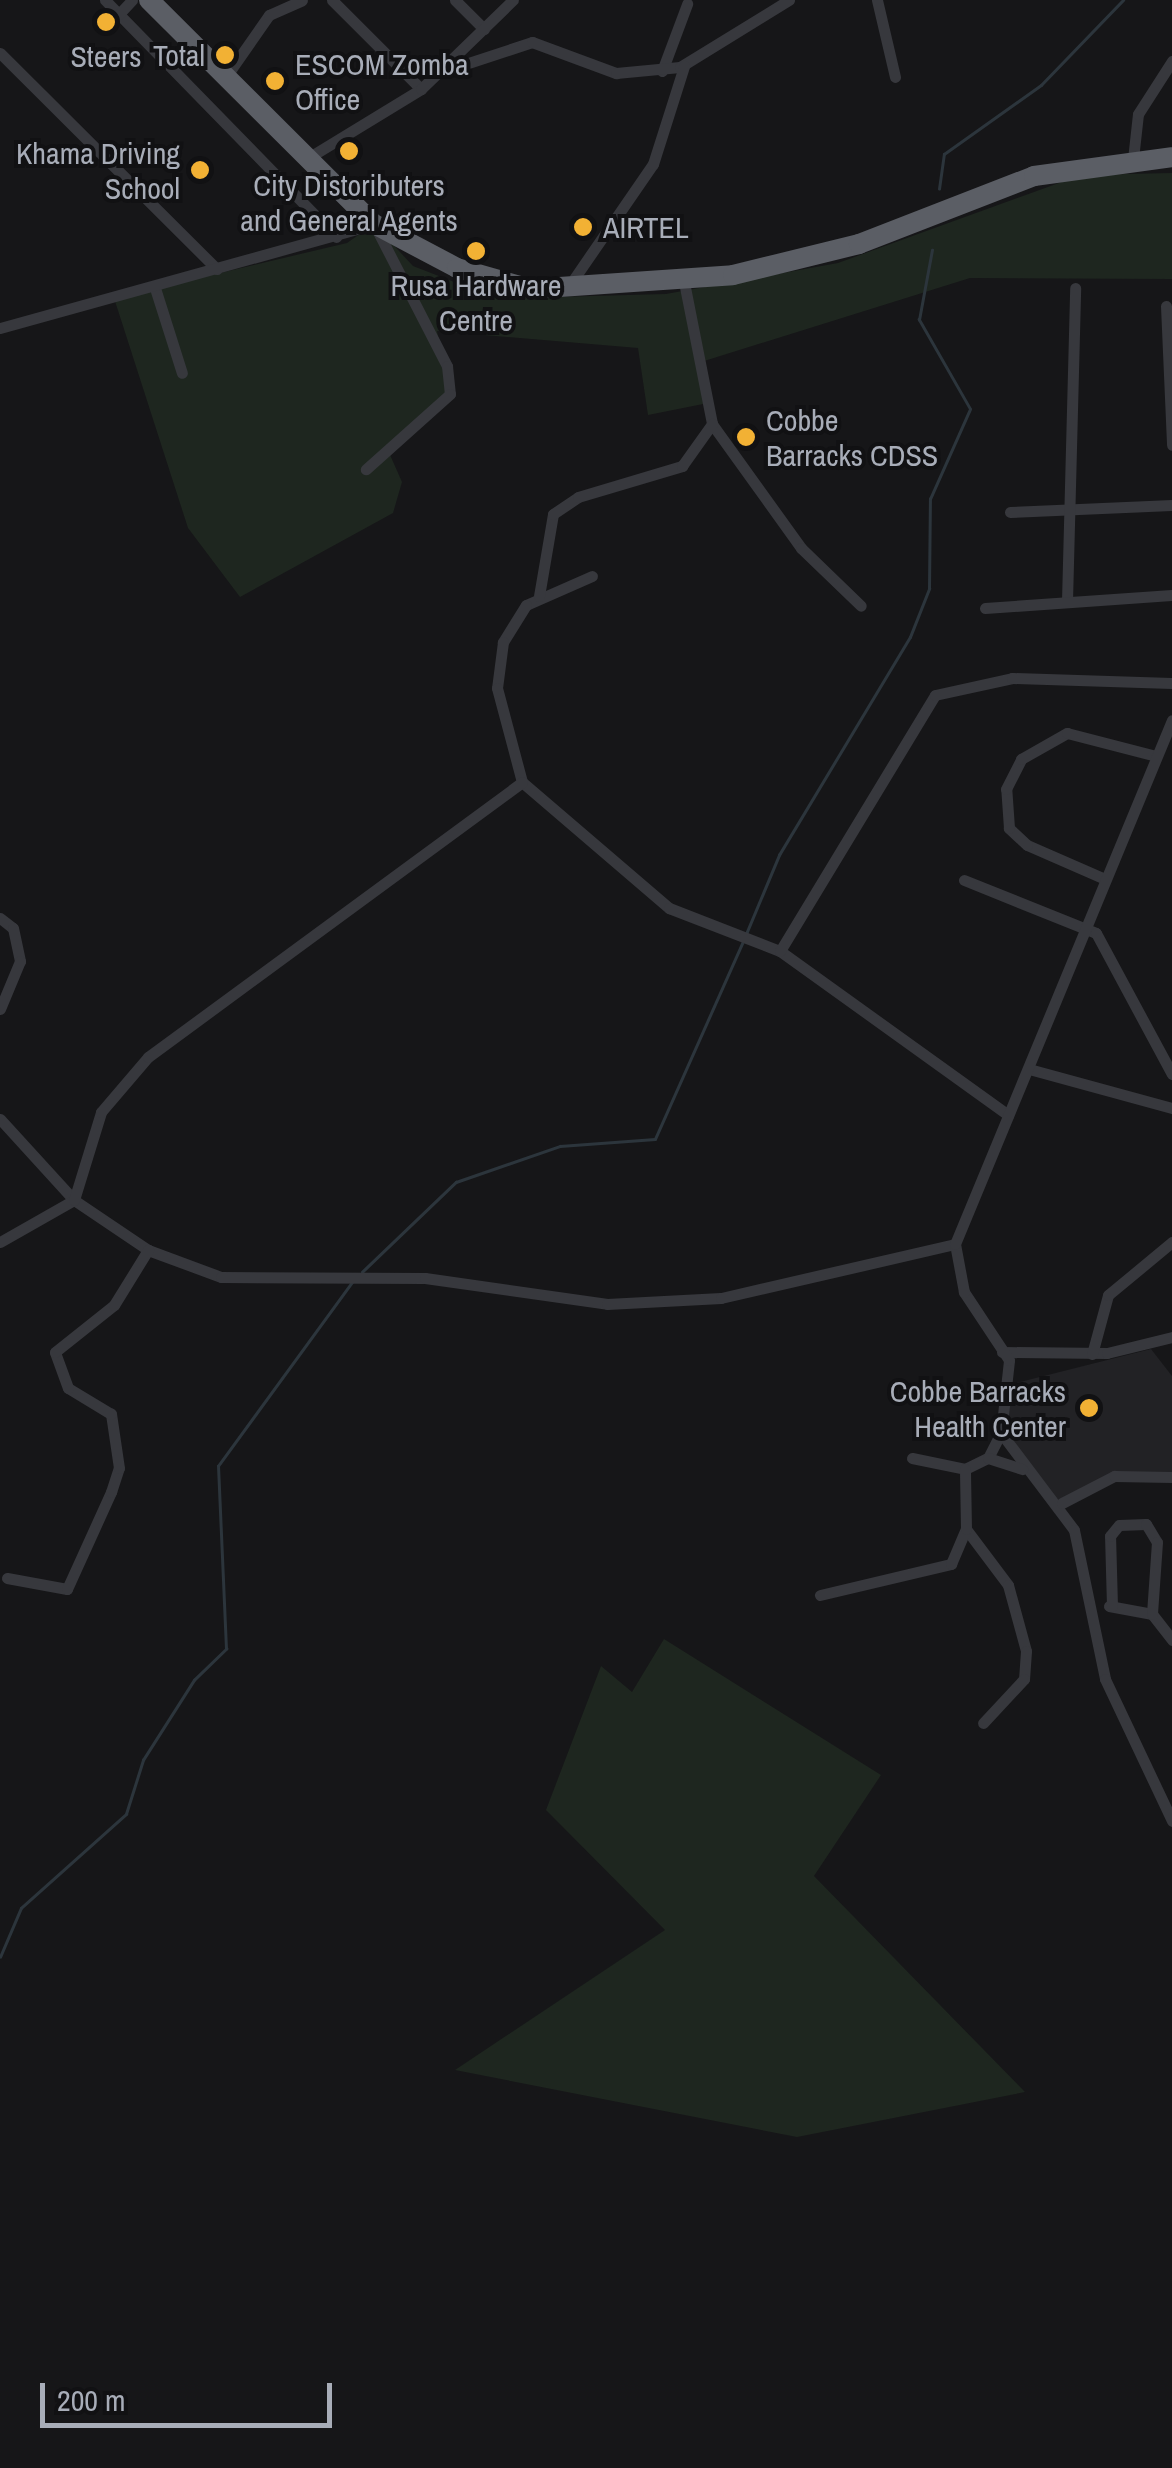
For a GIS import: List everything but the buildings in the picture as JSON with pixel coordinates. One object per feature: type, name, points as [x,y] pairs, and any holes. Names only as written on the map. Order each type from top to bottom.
[{"type":"highway","points":[[149,0],[374,224],[457,268],[564,292],[684,282],[918,224],[1034,176],[1132,159],[1172,157]]},
{"type":"street","points":[[105,0],[336,237]]},
{"type":"street","points":[[119,14],[132,0]]},
{"type":"street","points":[[226,78],[269,15],[302,0]]},
{"type":"street","points":[[332,0],[422,89]]},
{"type":"street","points":[[455,0],[484,29]]},
{"type":"street","points":[[308,158],[422,89],[514,0]]},
{"type":"street","points":[[442,72],[532,42],[593,68],[662,71],[789,0]]},
{"type":"street","points":[[877,0],[894,77]]},
{"type":"street","points":[[564,292],[652,164],[679,63],[687,4]]},
{"type":"street","points":[[0,52],[218,270]]},
{"type":"street","points":[[1132,159],[1138,114],[1172,61]]},
{"type":"street","points":[[0,328],[374,224],[447,366],[450,394],[366,469]]},
{"type":"street","points":[[684,282],[712,424],[801,548],[861,606]]},
{"type":"street","points":[[155,288],[182,373]]},
{"type":"street","points":[[1067,600],[1075,288]]},
{"type":"street","points":[[1166,306],[1172,445]]},
{"type":"street","points":[[539,596],[553,514],[578,497],[682,466],[712,424]]},
{"type":"street","points":[[1010,512],[1172,505]]},
{"type":"street","points":[[592,576],[539,596],[516,616],[498,663],[522,782],[669,908],[780,951],[1008,1115]]},
{"type":"street","points":[[985,608],[1172,595]]},
{"type":"street","points":[[780,951],[935,695],[1012,678],[1172,683]]},
{"type":"street","points":[[912,1458],[965,1469],[988,1458],[1001,1433],[1012,1384],[1002,1352],[964,1292],[955,1244],[1172,720]]},
{"type":"street","points":[[1104,879],[1027,845],[1009,828],[1006,789],[1021,759],[1066,733],[1156,756]]},
{"type":"street","points":[[0,1242],[74,1200],[101,1112],[148,1057],[522,782]]},
{"type":"street","points":[[964,880],[1085,927],[1102,940],[1172,1074]]},
{"type":"street","points":[[0,918],[13,928],[20,960],[0,1009]]},
{"type":"street","points":[[1029,1070],[1172,1108]]},
{"type":"street","points":[[0,1119],[74,1200],[148,1250],[221,1277],[425,1278],[607,1304],[721,1298],[955,1244]]},
{"type":"street","points":[[1092,1354],[1108,1295],[1172,1242]]},
{"type":"street","points":[[7,1578],[67,1589],[111,1492],[119,1468],[111,1414],[68,1388],[56,1352],[114,1305],[148,1250]]},
{"type":"street","points":[[1002,1352],[1092,1354],[1172,1337]]},
{"type":"street","points":[[1001,1433],[1022,1469],[1062,1502],[1094,1607],[1105,1679],[1172,1820]]},
{"type":"street","points":[[988,1458],[1022,1469]]},
{"type":"street","points":[[820,1594],[940,1572],[966,1529],[965,1469]]},
{"type":"street","points":[[1062,1502],[1114,1476],[1172,1476]]},
{"type":"street","points":[[1112,1606],[1110,1536],[1118,1525],[1146,1524],[1157,1542],[1152,1614]]},
{"type":"street","points":[[966,1529],[1008,1586],[1026,1651],[1024,1678],[983,1723]]},
{"type":"street","points":[[1094,1607],[1112,1606],[1152,1614],[1172,1640]]},
{"type":"shaded area","points":[[1172,173],[1172,279],[970,278],[701,362],[708,403],[648,415],[638,348],[437,331],[450,394],[387,448],[402,482],[393,513],[240,597],[188,528],[114,298],[347,243],[374,224],[413,266],[462,285],[517,298],[666,294],[838,263],[1081,175]]},
{"type":"shaded area","name":"Cobbe Barracks Health Center","points":[[1151,1349],[1172,1376],[1172,1477],[1114,1476],[1062,1503],[1022,1469],[1001,1433],[1012,1384]]},
{"type":"shaded area","points":[[664,1639],[881,1775],[814,1876],[1025,2092],[797,2137],[455,2070],[665,1930],[546,1810],[601,1666],[632,1692]]},
{"type":"waterway","points":[[939,189],[944,154],[1041,85],[1123,0]]},
{"type":"waterway","points":[[746,934],[779,855],[910,637],[929,589],[930,499],[970,409],[919,320],[932,250]]},
{"type":"waterway","points":[[362,1272],[456,1182],[560,1146],[655,1139],[743,941]]},
{"type":"waterway","points":[[0,1957],[21,1908],[126,1814],[143,1760],[194,1680],[226,1649],[218,1466],[353,1281]]},
{"type":"place","name":"Steers","points":[[106,22]]},
{"type":"place","name":"Total","points":[[225,55]]},
{"type":"place","name":"ESCOM Zomba Office","points":[[275,81]]},
{"type":"place","name":"City Distoributers and General Agents","points":[[349,151]]},
{"type":"place","name":"Khama Driving School","points":[[200,170]]},
{"type":"place","name":"AIRTEL","points":[[583,227]]},
{"type":"place","name":"Rusa Hardware Centre","points":[[476,251]]},
{"type":"place","name":"Cobbe Barracks CDSS","points":[[746,437]]},
{"type":"place","name":"Cobbe Barracks Health Center","points":[[1089,1408]]}]
